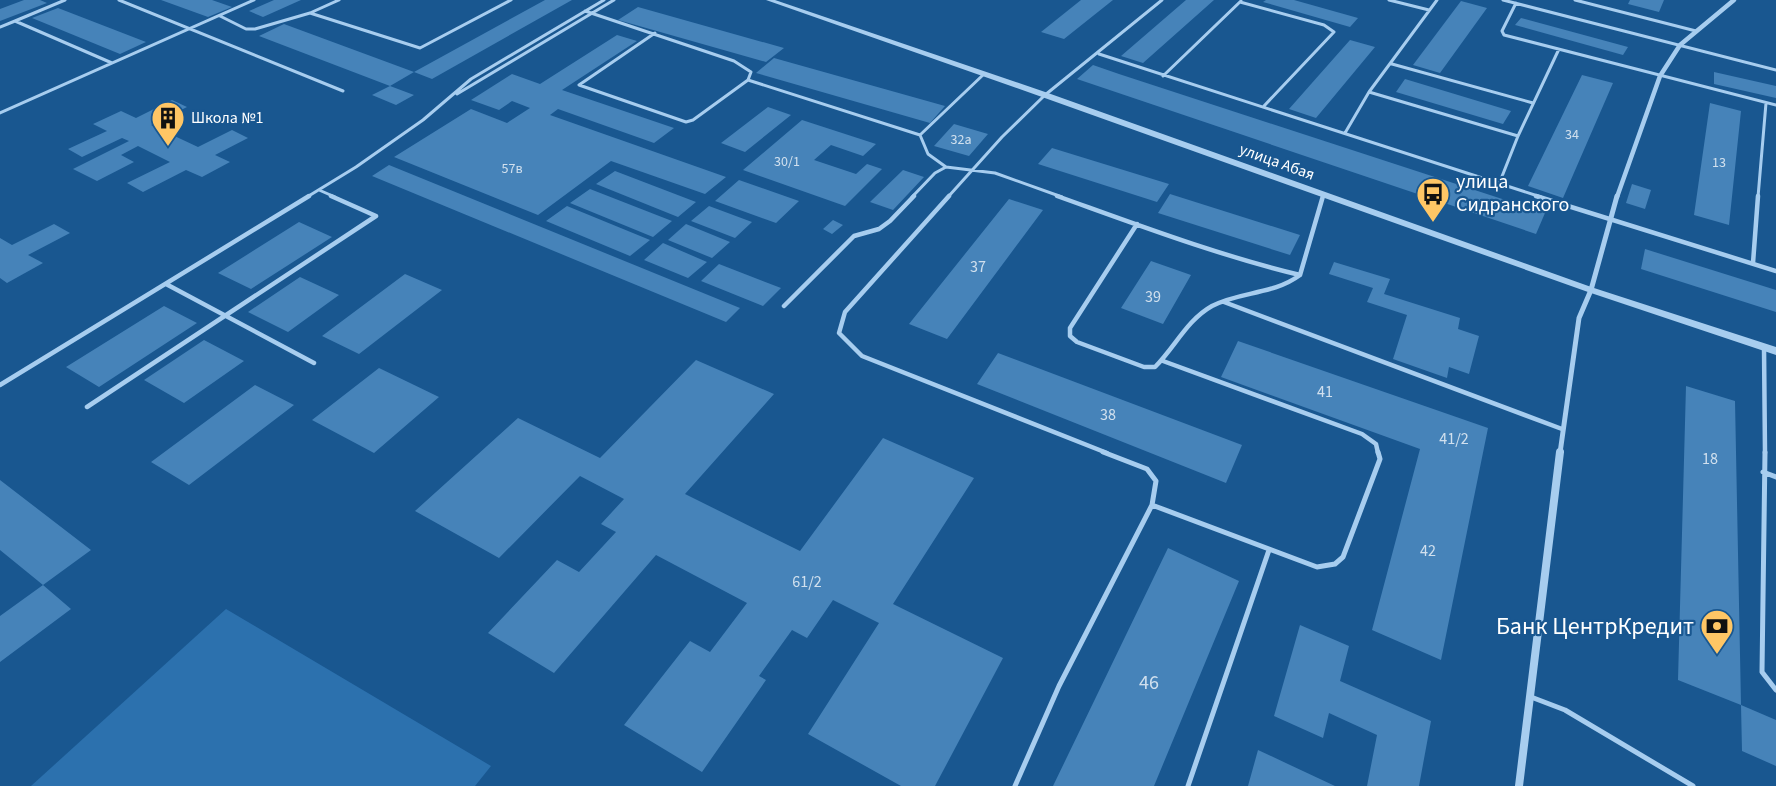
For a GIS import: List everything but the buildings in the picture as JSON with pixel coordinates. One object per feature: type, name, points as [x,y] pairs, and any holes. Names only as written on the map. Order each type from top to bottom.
[{"type":"street","name":"улица Абая","points":[[769,0],[1046,95],[1591,290],[1776,351]]},
{"type":"street","points":[[1519,786],[1556,498],[1562,429],[1579,318],[1591,290],[1609,218],[1660,76],[1680,45],[1734,0]]},
{"type":"lane","points":[[0,27],[65,0]]},
{"type":"lane","points":[[119,0],[343,91]]},
{"type":"lane","points":[[0,113],[254,0]]},
{"type":"lane","points":[[220,16],[250,29],[310,13],[339,0]]},
{"type":"lane","points":[[310,13],[420,48],[431,45],[511,0]]},
{"type":"lane","points":[[0,385],[319,190],[366,160],[471,79],[604,0]]},
{"type":"lane","points":[[449,98],[614,0]]},
{"type":"lane","points":[[1015,786],[1059,686],[1152,505],[1158,483],[1147,469],[862,356],[839,333],[845,312],[972,169],[1046,95],[1099,54],[1162,0]]},
{"type":"lane","points":[[1389,0],[1429,10]]},
{"type":"lane","points":[[1345,133],[1369,92],[1392,64],[1437,0]]},
{"type":"lane","points":[[1503,0],[1776,70]]},
{"type":"lane","points":[[1575,0],[1696,31]]},
{"type":"lane","points":[[1606,8],[1610,0]]},
{"type":"lane","points":[[1163,76],[1241,1],[1324,25],[1334,32],[1264,106]]},
{"type":"lane","points":[[1516,3],[1502,31],[1504,35],[1776,105]]},
{"type":"lane","points":[[585,11],[655,33],[744,65],[751,72],[748,80],[693,120],[686,122],[579,85],[655,33]]},
{"type":"lane","points":[[15,21],[112,63]]},
{"type":"lane","points":[[1499,184],[1518,136],[1559,49]]},
{"type":"lane","points":[[1099,54],[1776,271]]},
{"type":"lane","points":[[1392,64],[1533,103]]},
{"type":"lane","points":[[920,135],[984,74]]},
{"type":"lane","points":[[748,80],[920,135]]},
{"type":"lane","points":[[1369,92],[1518,136]]},
{"type":"lane","points":[[1753,263],[1766,103]]},
{"type":"lane","points":[[920,135],[922,148],[932,160],[946,167],[995,173],[1250,263],[1300,275]]},
{"type":"lane","points":[[784,306],[854,236],[879,229],[890,221],[936,173],[946,167]]},
{"type":"lane","points":[[87,407],[376,216],[319,190]]},
{"type":"lane","points":[[1137,224],[1070,328],[1070,336],[1077,342],[1144,367],[1155,367],[1163,361],[1182,330],[1205,310],[1290,285],[1300,275],[1323,195]]},
{"type":"lane","points":[[166,284],[314,363]]},
{"type":"lane","points":[[1224,303],[1562,429]]},
{"type":"lane","points":[[1764,347],[1766,386],[1762,672],[1776,690]]},
{"type":"lane","points":[[1152,505],[1317,567],[1335,564],[1343,557],[1380,459],[1376,444],[1362,434],[1163,361]]},
{"type":"lane","points":[[1763,472],[1776,477]]},
{"type":"lane","points":[[1188,786],[1269,550]]},
{"type":"lane","points":[[1531,697],[1565,710],[1693,786]]},
{"type":"shaded area","points":[[226,609],[491,766],[475,786],[31,786]]},
{"type":"place","name":"Школа №1","points":[[168,147]]},
{"type":"place","name":"улица Сидранского","points":[[1433,223]]},
{"type":"place","name":"Банк ЦентрКредит","points":[[1717,655]]}]
